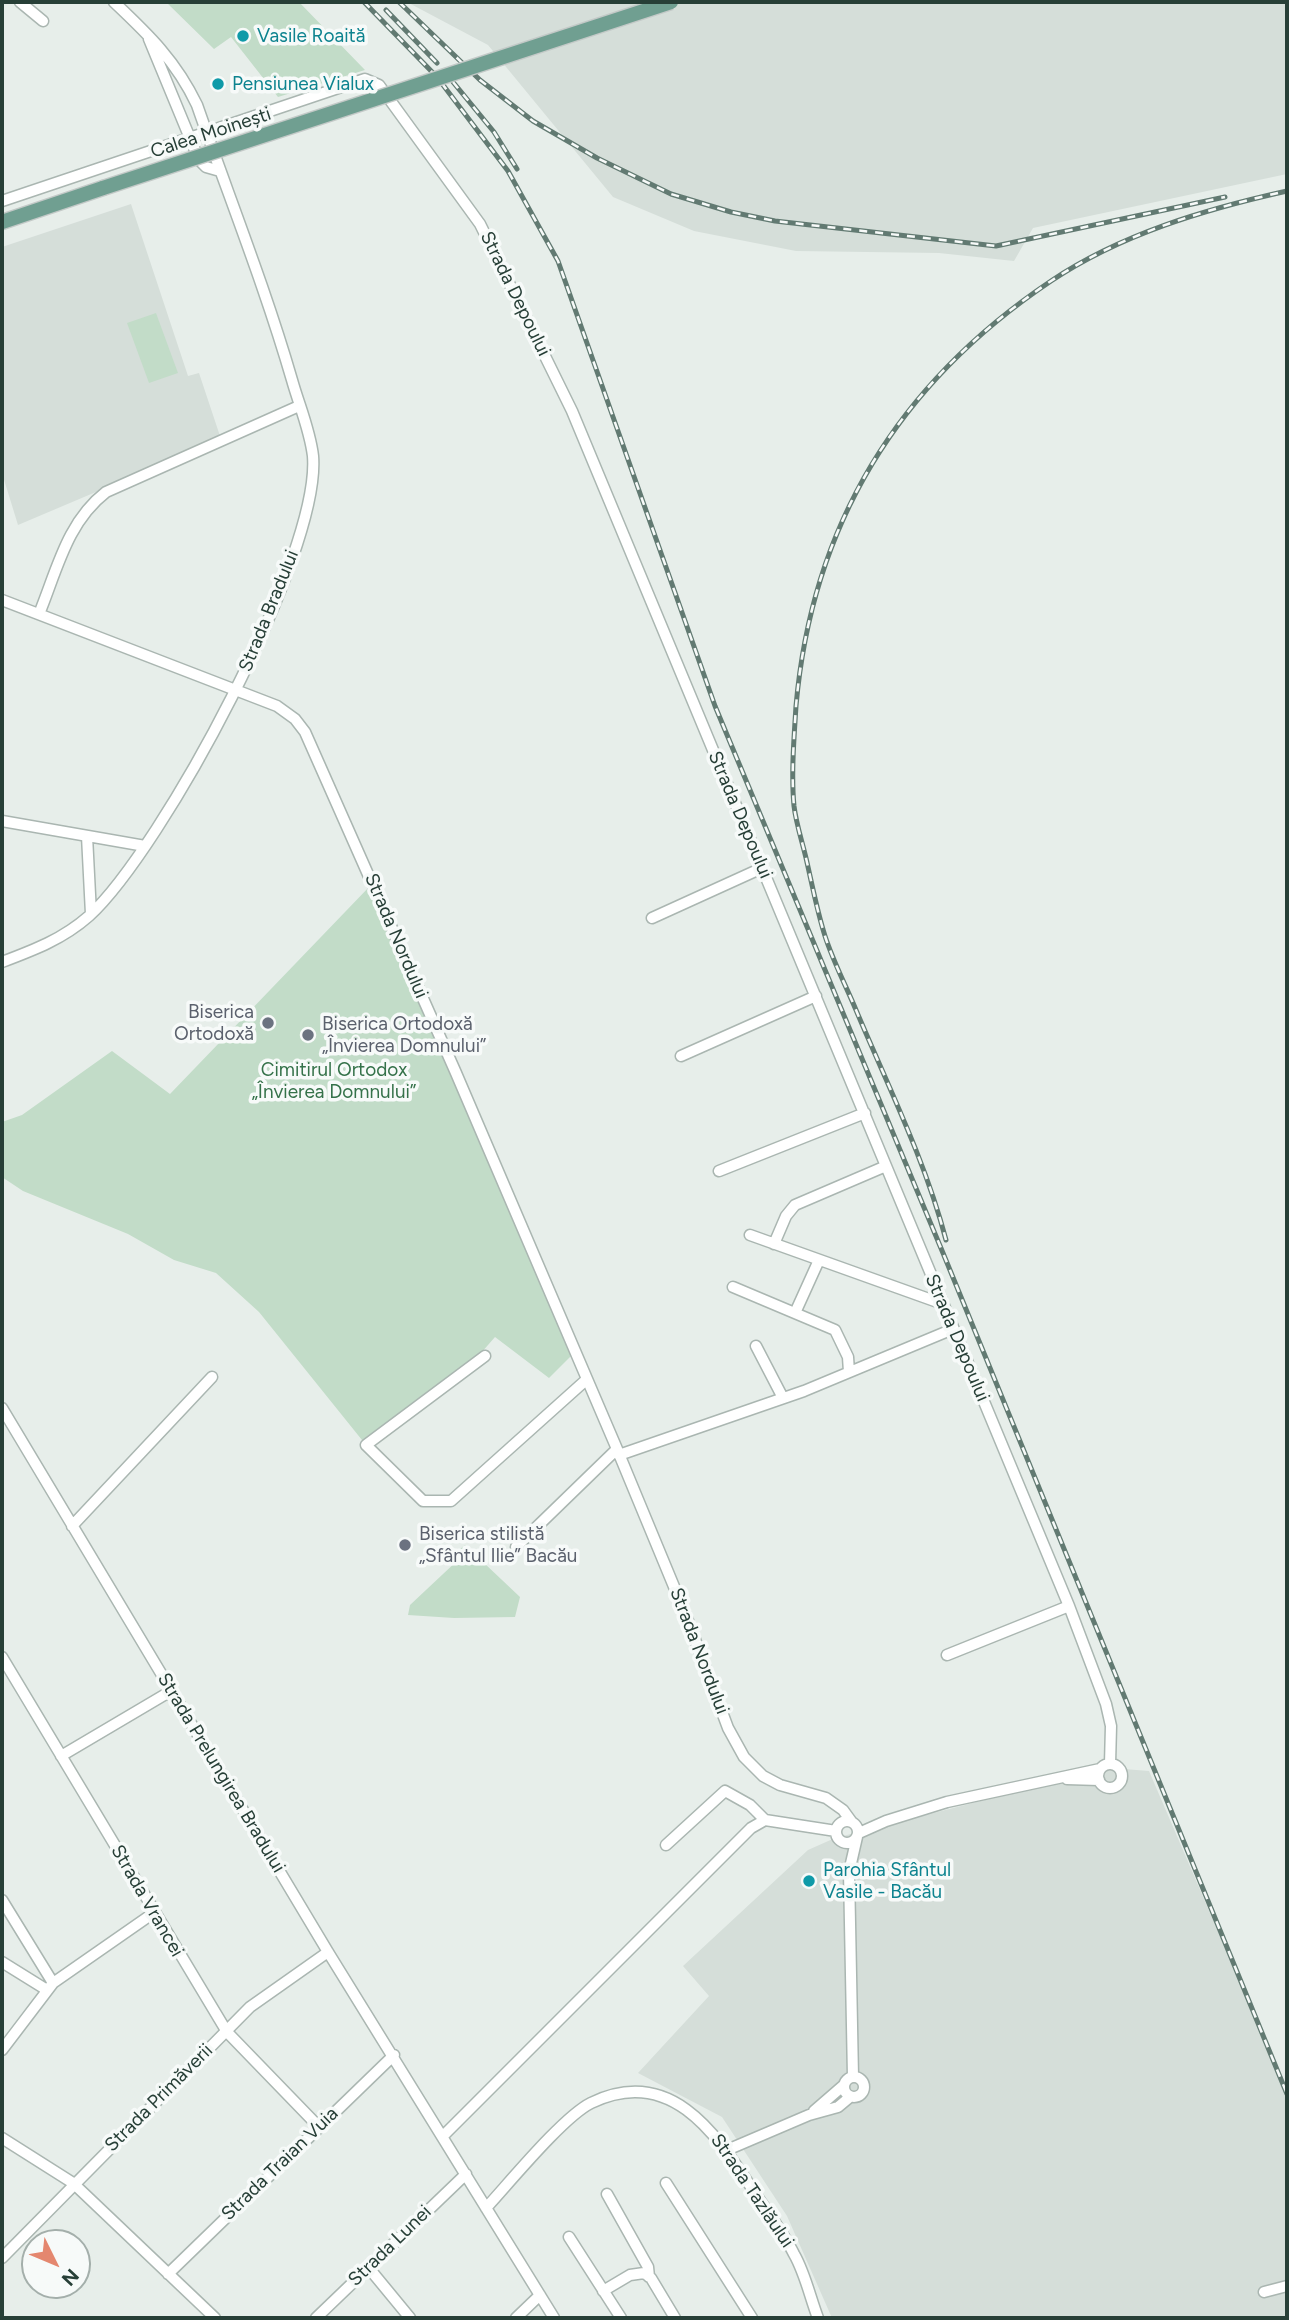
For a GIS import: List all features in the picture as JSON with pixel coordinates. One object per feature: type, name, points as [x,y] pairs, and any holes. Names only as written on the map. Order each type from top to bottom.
[{"type":"main road","name":"Calea Moinești","points":[[5,221],[671,2]]},
{"type":"street","name":"Strada Bradului","points":[[2,962],[42,948],[74,929],[92,914],[145,846],[237,690],[303,530],[311,497],[313,454],[271,309],[207,134],[183,75],[147,33],[114,2]]},
{"type":"street","points":[[27,4],[43,21]]},
{"type":"street","points":[[147,33],[199,160],[222,175]]},
{"type":"street","name":"Strada Depoului","points":[[2,201],[191,140],[365,79],[379,85],[467,204],[496,252],[572,411],[865,1112],[1069,1606],[1106,1704],[1112,1741],[1107,1770],[1053,1778],[947,1802],[849,1830]]},
{"type":"street","points":[[39,614],[69,534],[92,503],[106,492],[299,406]]},
{"type":"street","name":"Strada Nordului","points":[[2,600],[277,706],[295,719],[318,757],[618,1452],[687,1618],[728,1728],[744,1757],[772,1782],[819,1794],[833,1803],[849,1830]]},
{"type":"street","points":[[2,821],[145,846]]},
{"type":"street","points":[[87,836],[92,914]]},
{"type":"street","points":[[652,918],[762,867]]},
{"type":"street","points":[[681,1056],[816,996]]},
{"type":"street","points":[[719,1171],[865,1112]]},
{"type":"street","points":[[774,1244],[786,1216],[795,1205],[886,1166]]},
{"type":"street","points":[[750,1235],[943,1304]]},
{"type":"street","points":[[795,1313],[819,1260]]},
{"type":"street","points":[[733,1287],[835,1330],[848,1357],[849,1372]]},
{"type":"street","points":[[516,1547],[618,1452],[783,1398],[953,1329]]},
{"type":"street","points":[[756,1346],[783,1398]]},
{"type":"street","points":[[485,1356],[366,1445],[423,1501],[451,1501],[586,1380]]},
{"type":"street","points":[[72,1526],[212,1377]]},
{"type":"street","name":"Strada Prelungirea Bradului","points":[[2,1409],[328,1952],[554,2318]]},
{"type":"street","points":[[947,1655],[1069,1606]]},
{"type":"street","name":"Strada Vrancei","points":[[2,1657],[227,2032],[317,2126]]},
{"type":"street","points":[[61,1756],[171,1691]]},
{"type":"street","points":[[666,1845],[725,1791],[750,1805],[765,1820]]},
{"type":"street","points":[[443,2136],[751,1828],[765,1820],[849,1830]]},
{"type":"street","points":[[809,2115],[853,2077],[849,1830]]},
{"type":"street","points":[[849,1830],[849,1872]]},
{"type":"street","points":[[2,1900],[50,1987]]},
{"type":"street","points":[[2,2050],[50,1987],[155,1913]]},
{"type":"street","name":"Strada Primăverii","points":[[2,2258],[73,2183],[272,1988],[328,1952]]},
{"type":"street","points":[[2,1962],[50,1987]]},
{"type":"street","name":"Strada Traian Vuia","points":[[169,2274],[317,2126],[394,2055]]},
{"type":"street","points":[[727,2150],[809,2115],[838,2107],[850,2097],[859,2096],[864,2089],[860,2079],[853,2077]]},
{"type":"street","points":[[844,2085],[850,2097]]},
{"type":"street","name":"Strada Tazlăului","points":[[486,2208],[571,2118],[590,2104],[617,2094],[652,2096],[683,2106],[715,2133],[795,2255],[818,2318]]},
{"type":"street","points":[[2,2138],[73,2183],[215,2318]]},
{"type":"street","name":"Strada Lunei","points":[[316,2318],[466,2174]]},
{"type":"street","points":[[666,2183],[752,2318]]},
{"type":"street","points":[[607,2194],[648,2267],[649,2277],[676,2318]]},
{"type":"street","points":[[569,2237],[621,2318]]},
{"type":"street","points":[[368,2267],[410,2318]]},
{"type":"street","points":[[603,2291],[636,2273],[649,2277]]},
{"type":"street","points":[[1264,2292],[1287,2286]]},
{"type":"street","points":[[516,2318],[540,2295]]},
{"type":"shaded area","points":[[407,2],[1287,2],[1287,174],[1033,228],[1014,261],[939,253],[796,251],[694,231],[613,197],[488,45]]},
{"type":"shaded area","points":[[131,204],[188,376],[199,373],[221,439],[18,525],[2,473],[2,247]]},
{"type":"shaded area","points":[[1111,1768],[1149,1771],[1287,2092],[1287,2318],[832,2318],[787,2216],[722,2117],[638,2073],[709,1996],[683,1966],[808,1850],[835,1838]]},
{"type":"green space","points":[[166,2],[299,2],[365,70],[278,97],[231,37],[214,49]]},
{"type":"green space","points":[[156,313],[178,373],[149,383],[127,323]]},
{"type":"green space","name":"Cimitirul Ortodox „Învierea Domnului”","points":[[370,886],[571,1356],[549,1378],[495,1337],[481,1353],[366,1445],[259,1312],[216,1273],[174,1260],[128,1234],[23,1191],[2,1177],[2,1122],[22,1115],[112,1051],[170,1094]]},
{"type":"green space","points":[[465,1545],[520,1597],[515,1617],[454,1618],[408,1615],[410,1605],[459,1559],[454,1554]]},
{"type":"railway","points":[[364,2],[437,77],[508,171],[558,261],[715,706],[943,1253],[1287,2094]]},
{"type":"railway","points":[[399,2],[480,80],[533,121],[597,158],[671,194],[731,212],[775,221],[996,246],[1225,197]]},
{"type":"railway","points":[[386,10],[437,63]]},
{"type":"railway","points":[[453,82],[494,132],[517,169]]},
{"type":"railway","points":[[946,1240],[917,1152],[828,945],[795,812],[793,769],[796,706],[805,639],[821,577],[844,518],[872,463],[908,412],[949,365],[997,321],[1051,281],[1106,250],[1195,215],[1287,191]]},
{"type":"place","name":"Vasile Roaită","points":[[243,36]]},
{"type":"place","name":"Pensiunea Vialux","points":[[218,84]]},
{"type":"place","name":"Biserica Ortodoxă","points":[[268,1023]]},
{"type":"place","name":"Biserica Ortodoxă „Învierea Domnului”","points":[[308,1035]]},
{"type":"place","name":"Biserica stilistă „Sfântul Ilie” Bacău","points":[[405,1545]]},
{"type":"place","name":"Parohia Sfântul Vasile - Bacău","points":[[809,1881]]}]
